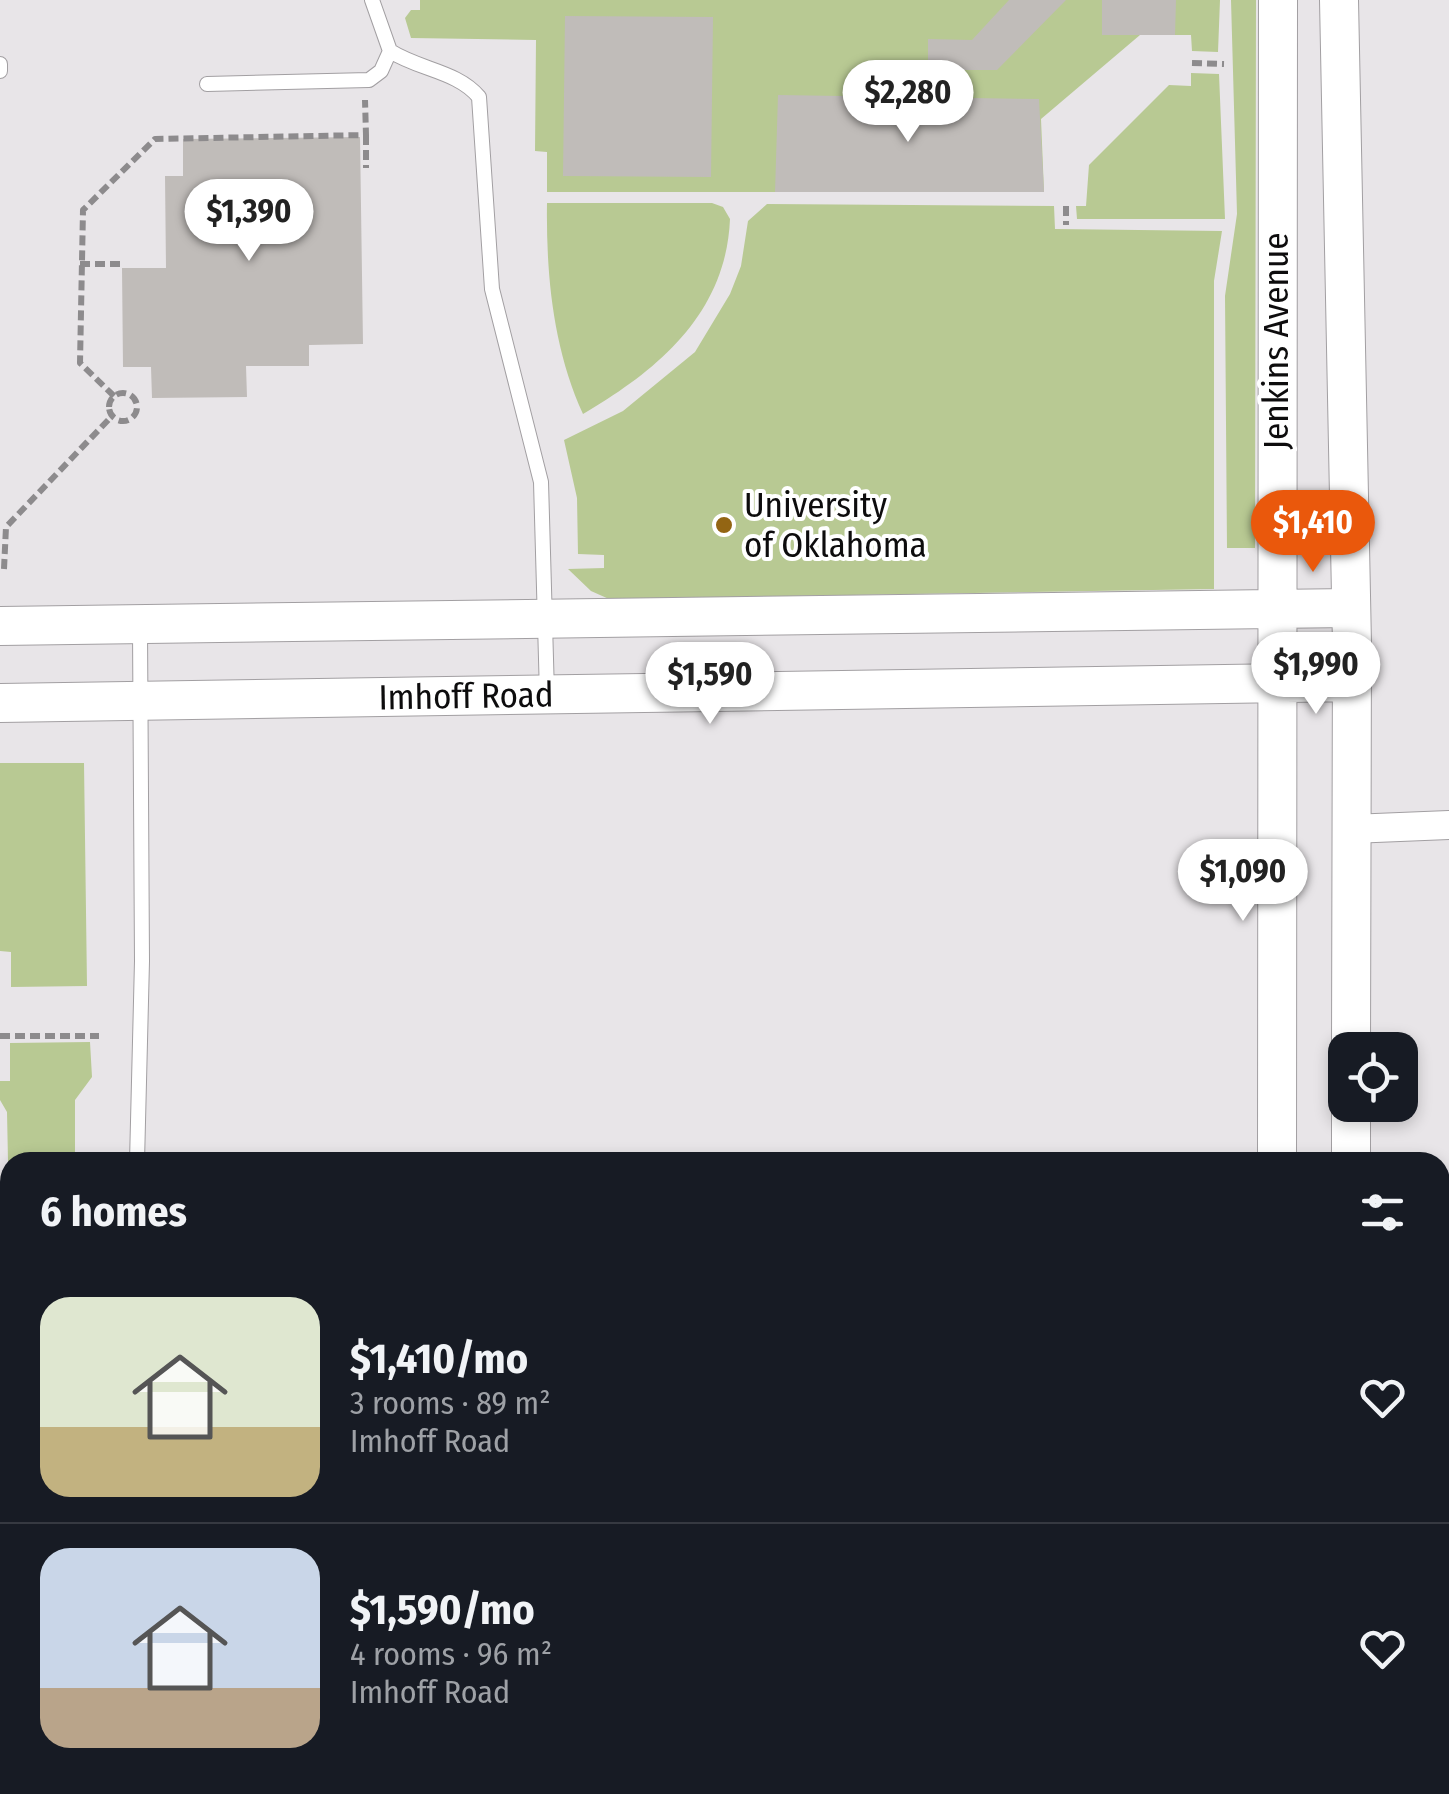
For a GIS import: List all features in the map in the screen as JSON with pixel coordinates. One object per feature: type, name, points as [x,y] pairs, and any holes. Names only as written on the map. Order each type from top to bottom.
[{"type":"main road","name":"Jenkins Avenue","points":[[1276,1152],[1278,0]]},
{"type":"main road","name":"Jenkins Avenue","points":[[1339,0],[1352,682],[1351,1032]]},
{"type":"main road","points":[[0,626],[1351,608]]},
{"type":"main road","name":"Imhoff Road","points":[[0,702],[1352,682]]},
{"type":"main road","points":[[1351,1122],[1351,1152]]},
{"type":"street","points":[[1351,830],[1449,826]]},
{"type":"lane","points":[[372,0],[390,52],[416,68],[465,80],[479,97],[492,289],[540,482],[547,695]]},
{"type":"lane","points":[[206,84],[364,81],[382,71],[390,52]]},
{"type":"lane","points":[[0,64],[0,71]]},
{"type":"lane","points":[[137,1152],[140,626]]},
{"type":"path","points":[[1192,63],[1224,64]]},
{"type":"path","points":[[364,81],[366,168]]},
{"type":"path","points":[[112,416],[130,420],[137,408],[132,396],[114,396],[80,362],[83,210],[155,138],[366,135]]},
{"type":"path","points":[[1066,206],[1066,225]]},
{"type":"path","points":[[80,264],[122,264]]},
{"type":"path","points":[[112,416],[109,403],[114,396]]},
{"type":"path","points":[[4,569],[6,526],[112,416]]},
{"type":"path","points":[[0,1036],[100,1036]]},
{"type":"green space","points":[[420,0],[1220,0],[1218,52],[1192,51],[1191,35],[1140,35],[1041,119],[1044,192],[547,192],[547,152],[535,151],[536,40],[411,38],[405,18],[411,10],[420,10]]},
{"type":"green space","points":[[1231,0],[1256,0],[1255,548],[1227,548],[1225,296],[1237,214]]},
{"type":"green space","points":[[1191,73],[1219,74],[1225,219],[1077,219],[1076,206],[1086,206],[1089,165],[1169,85],[1191,86]]},
{"type":"green space","points":[[547,203],[712,203],[723,207],[730,219],[726,253],[702,311],[661,358],[583,414],[565,363],[553,311]]},
{"type":"green space","points":[[767,204],[1054,206],[1055,229],[1222,231],[1214,281],[1214,589],[609,599],[591,591],[568,569],[604,568],[604,555],[578,554],[577,498],[564,440],[623,411],[695,352],[730,294],[741,266],[748,221]]},
{"type":"green space","points":[[0,763],[84,763],[87,986],[11,987],[11,952],[0,951]]},
{"type":"green space","points":[[90,1042],[92,1077],[75,1100],[75,1152],[8,1152],[7,1112],[0,1100],[0,1081],[10,1081],[10,1043]]},
{"type":"building","points":[[1009,0],[1066,0],[997,70],[928,70],[928,39],[972,40]]},
{"type":"building","points":[[1102,0],[1176,0],[1175,35],[1102,35]]},
{"type":"building","points":[[565,16],[713,17],[711,177],[563,176]]},
{"type":"building","points":[[778,95],[1039,99],[1044,192],[775,192]]},
{"type":"building","points":[[360,137],[363,344],[309,345],[309,366],[246,366],[247,397],[152,398],[151,367],[123,367],[122,268],[166,268],[165,176],[183,176],[183,139]]},
{"type":"place","name":"University of Oklahoma","points":[[724,525]]}]
